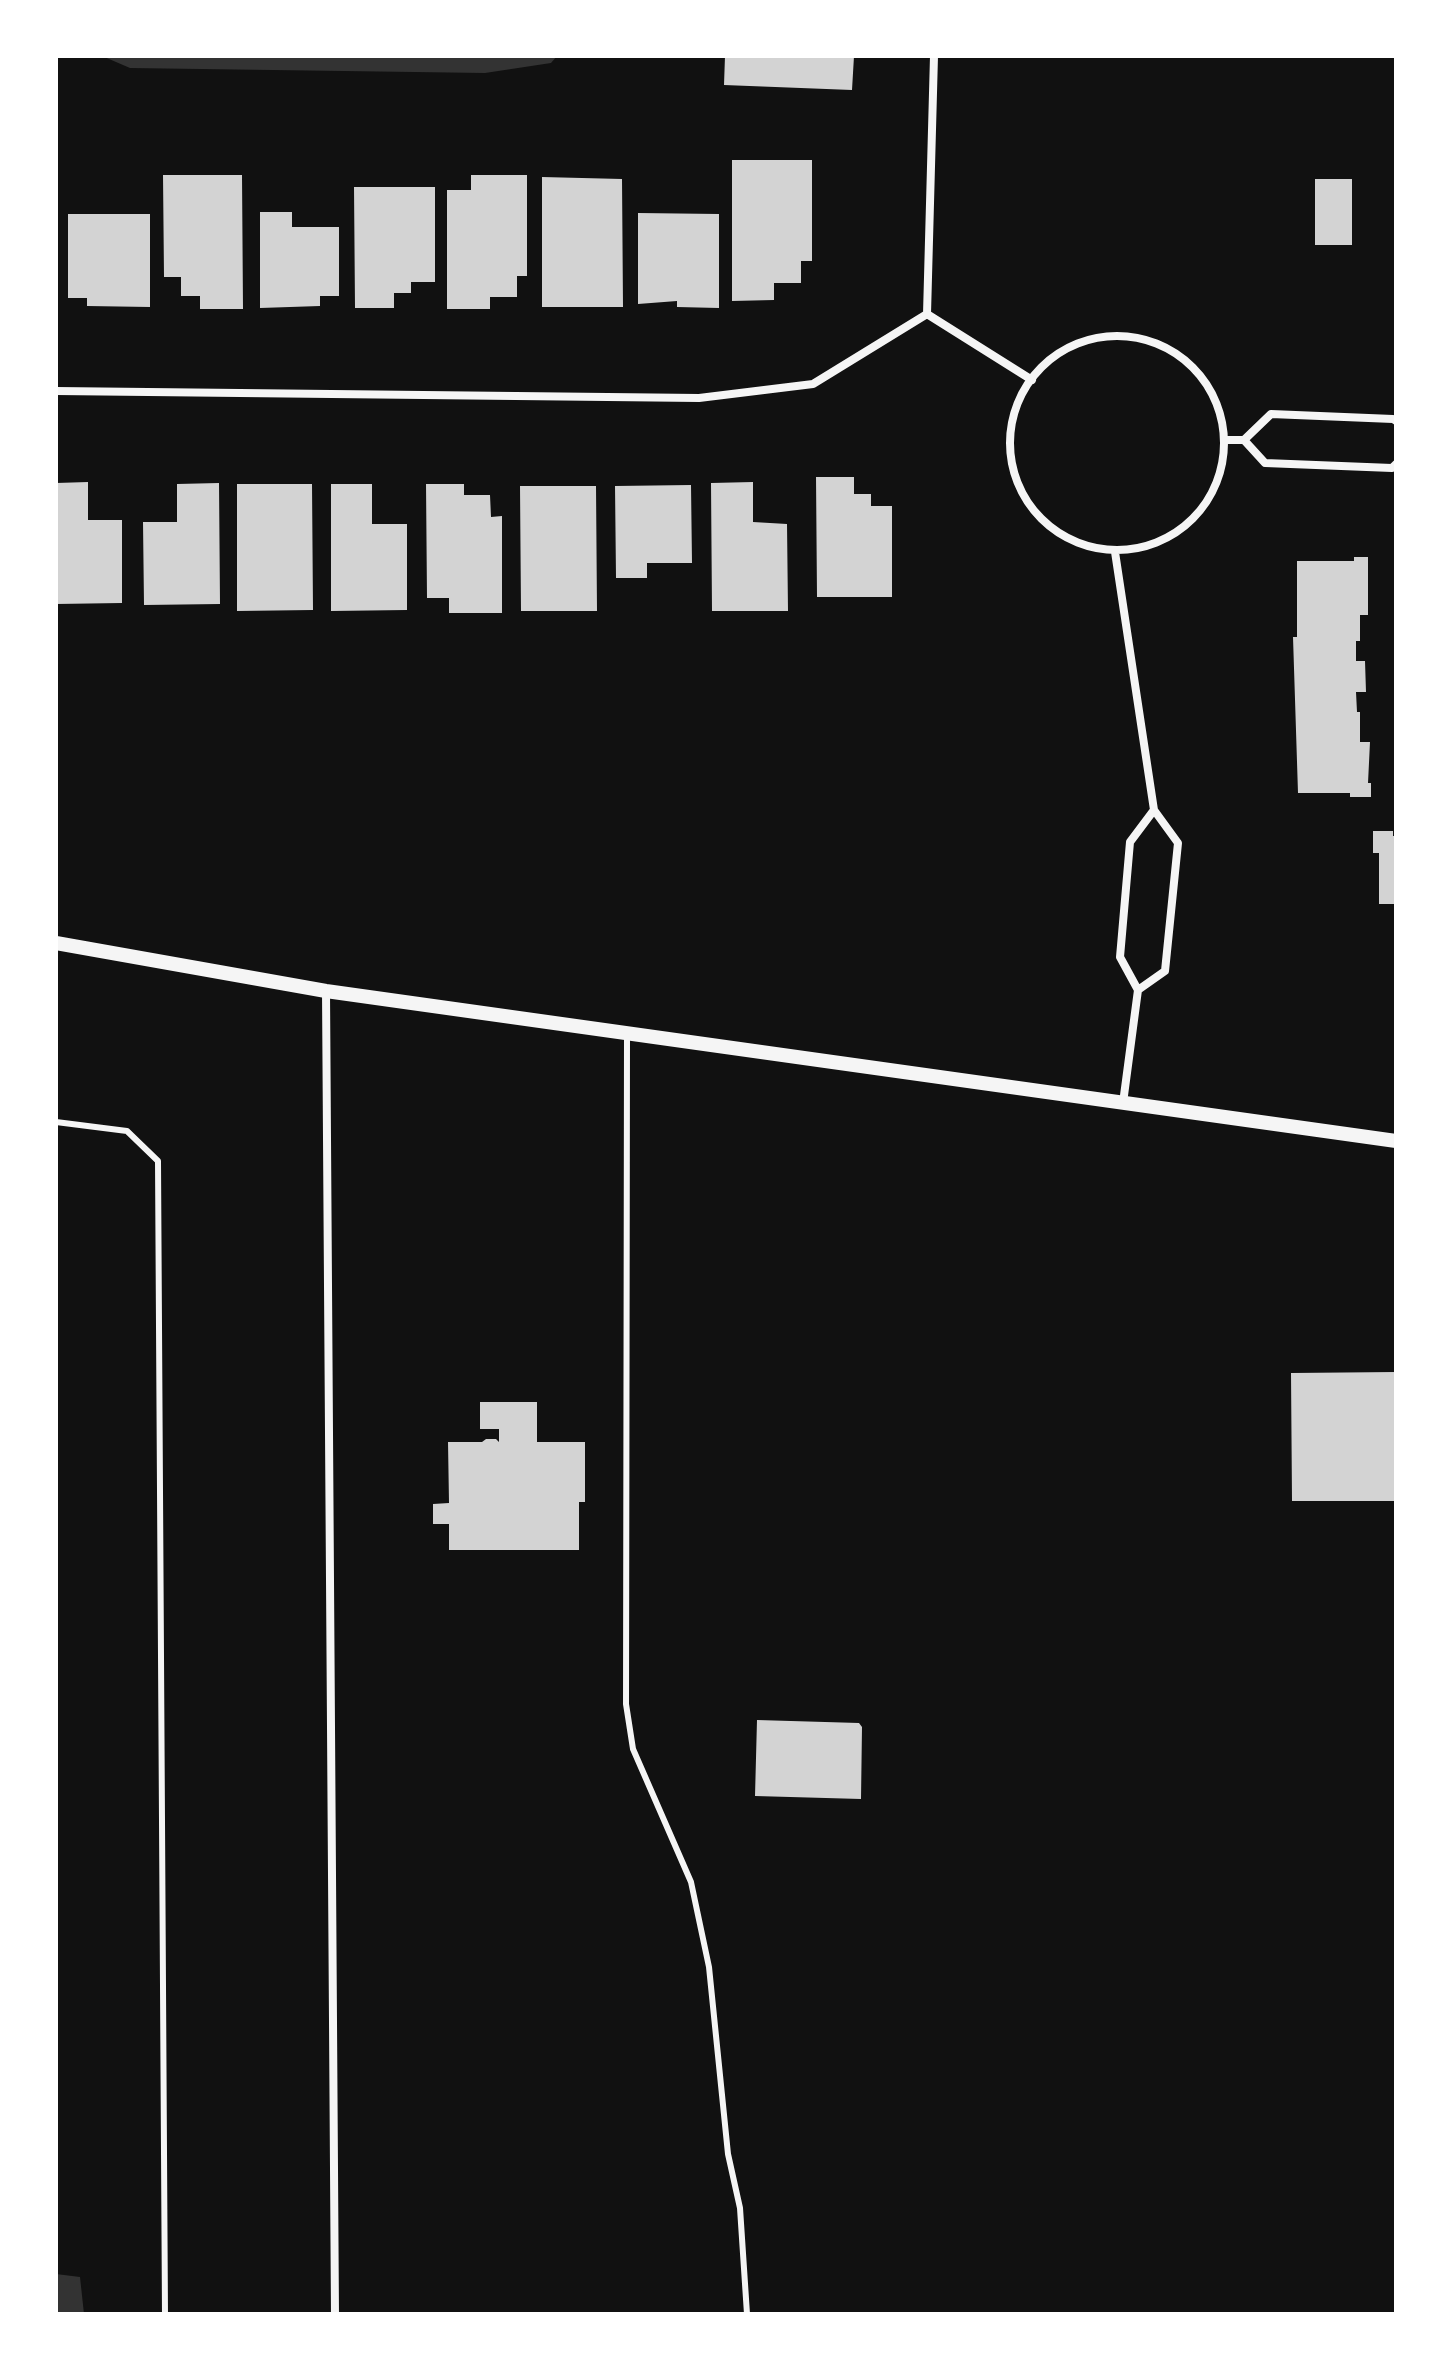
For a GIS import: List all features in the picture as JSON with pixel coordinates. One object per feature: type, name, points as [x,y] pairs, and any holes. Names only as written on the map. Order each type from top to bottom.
[{"type":"street","points":[[927,314],[934,56]]},
{"type":"street","points":[[927,314],[1032,380]]},
{"type":"street","points":[[56,391],[699,398],[813,384],[927,314]]},
{"type":"street","points":[[1107,336],[1143,338],[1176,352],[1201,376],[1219,406],[1226,440],[1221,475],[1206,506],[1181,531],[1150,546],[1115,552],[1079,545],[1048,527],[1024,499],[1011,466],[1009,429],[1020,395],[1041,366],[1072,345],[1107,336]]},
{"type":"street","points":[[1226,440],[1244,440],[1271,414],[1396,421]]},
{"type":"street","points":[[1244,440],[1265,463],[1392,468],[1396,464]]},
{"type":"street","points":[[1115,552],[1154,810],[1178,843],[1165,971],[1138,990]]},
{"type":"street","points":[[1123,1103],[1138,990],[1120,957],[1130,842],[1154,810]]},
{"type":"street","points":[[56,943],[326,991],[1396,1141]]},
{"type":"street","points":[[326,991],[335,2314]]},
{"type":"lane","points":[[627,1032],[626,1704],[633,1749],[691,1882],[709,1967],[728,2154],[740,2208],[747,2314]]},
{"type":"lane","points":[[56,1122],[127,1131],[158,1161],[165,2314]]},
{"type":"shaded area","points":[[102,56],[557,56],[551,63],[485,73],[130,68]]},
{"type":"shaded area","points":[[56,2274],[80,2277],[84,2314],[56,2314]]},
{"type":"building","points":[[725,56],[854,56],[852,90],[724,85]]},
{"type":"building","points":[[732,160],[812,160],[812,261],[801,261],[801,283],[774,283],[774,300],[732,301]]},
{"type":"building","points":[[163,175],[242,175],[243,309],[200,309],[200,296],[181,296],[181,277],[164,277]]},
{"type":"building","points":[[471,175],[527,175],[527,276],[517,276],[517,297],[490,297],[490,309],[447,309],[447,190],[471,190]]},
{"type":"building","points":[[542,177],[622,179],[623,307],[542,307]]},
{"type":"building","points":[[1315,179],[1352,179],[1352,245],[1315,245]]},
{"type":"building","points":[[354,187],[435,187],[435,282],[411,282],[411,293],[394,293],[394,308],[355,308]]},
{"type":"building","points":[[260,212],[292,212],[292,227],[339,227],[339,296],[320,296],[320,306],[260,308]]},
{"type":"building","points":[[638,213],[719,214],[719,308],[677,307],[677,301],[638,304]]},
{"type":"building","points":[[68,214],[150,214],[150,307],[87,306],[87,298],[68,298]]},
{"type":"building","points":[[816,477],[854,477],[854,494],[871,494],[871,506],[892,506],[892,597],[817,597]]},
{"type":"building","points":[[88,482],[88,520],[122,520],[122,603],[56,604],[56,483]]},
{"type":"building","points":[[753,482],[753,522],[787,524],[788,611],[712,611],[711,483]]},
{"type":"building","points":[[219,483],[220,604],[144,605],[143,522],[177,522],[177,484]]},
{"type":"building","points":[[237,484],[312,484],[313,610],[237,611]]},
{"type":"building","points":[[331,484],[372,484],[372,524],[407,524],[407,610],[331,611]]},
{"type":"building","points":[[426,484],[464,484],[464,495],[490,495],[491,517],[502,516],[502,613],[449,613],[449,598],[427,598]]},
{"type":"building","points":[[691,485],[692,563],[647,563],[647,578],[616,578],[615,486]]},
{"type":"building","points":[[520,486],[596,486],[597,611],[521,611]]},
{"type":"building","points":[[1354,557],[1368,557],[1368,615],[1360,615],[1360,641],[1356,641],[1356,661],[1365,661],[1366,692],[1356,692],[1360,742],[1370,742],[1368,783],[1371,783],[1371,797],[1350,797],[1350,793],[1298,793],[1293,637],[1297,637],[1297,561],[1354,561]]},
{"type":"building","points":[[1373,831],[1393,831],[1393,836],[1396,836],[1396,904],[1379,904],[1379,853],[1373,853]]},
{"type":"building","points":[[1396,1372],[1396,1501],[1292,1501],[1291,1373]]},
{"type":"building","points":[[480,1402],[537,1402],[537,1442],[585,1442],[585,1502],[579,1502],[579,1550],[449,1550],[449,1524],[433,1524],[433,1504],[449,1503],[448,1442],[496,1439],[499,1442],[499,1429],[480,1429]]},
{"type":"building","points":[[757,1720],[859,1723],[862,1727],[861,1799],[755,1796]]}]
